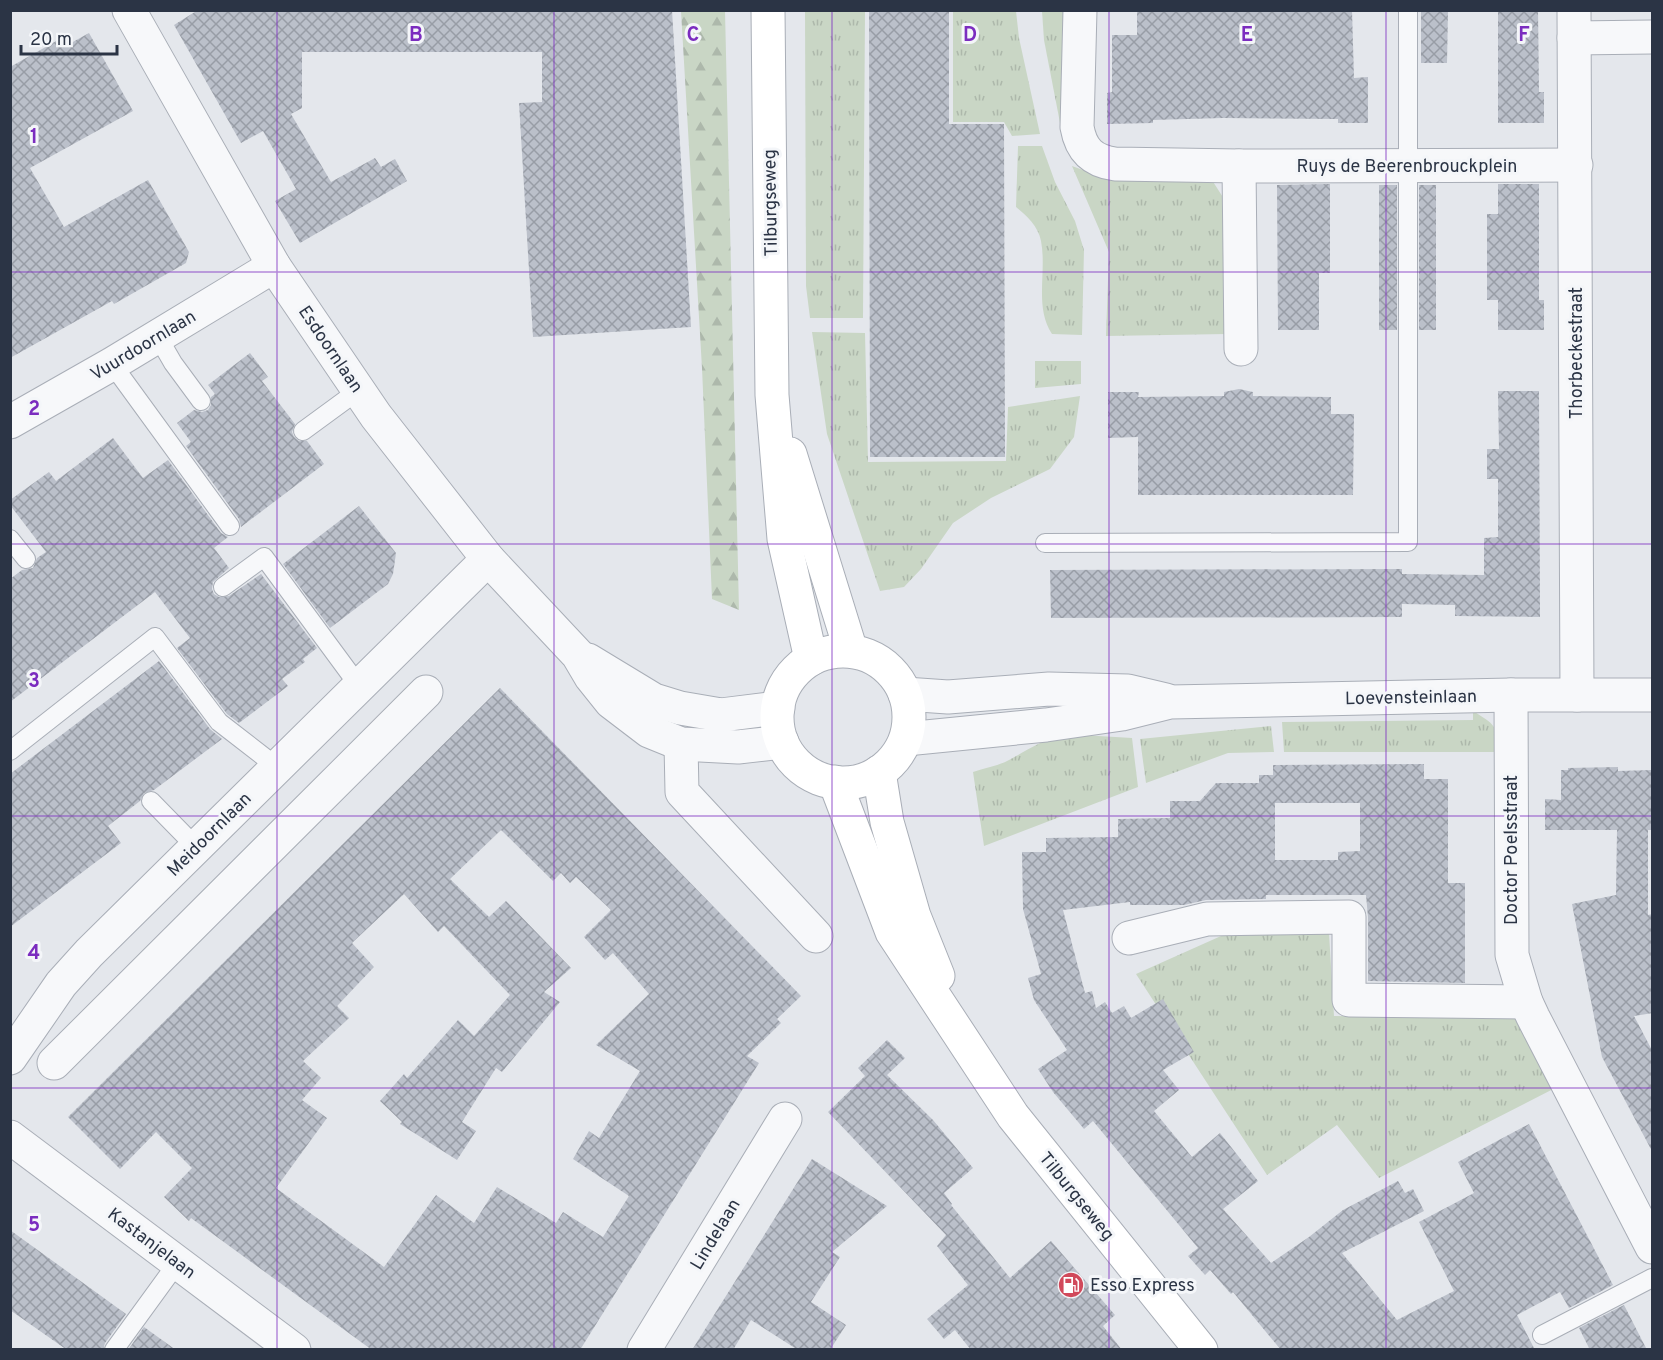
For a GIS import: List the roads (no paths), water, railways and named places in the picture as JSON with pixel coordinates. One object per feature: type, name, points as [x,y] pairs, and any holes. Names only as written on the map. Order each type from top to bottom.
[{"type":"main road","name":"Tilburgseweg","points":[[768,10],[772,395],[784,539],[811,659]]},
{"type":"main road","name":"Tilburgseweg","points":[[772,395],[851,651]]},
{"type":"main road","points":[[851,651],[884,664],[896,676],[905,694],[909,712],[906,739],[892,761],[879,772],[866,779],[835,782],[817,777],[802,768],[789,754],[782,741],[777,723],[778,708],[784,689],[795,672],[811,659],[830,652],[851,651]]},
{"type":"main road","name":"Tilburgseweg","points":[[879,772],[887,822],[914,916],[962,1036]]},
{"type":"main road","name":"Tilburgseweg","points":[[835,782],[892,932],[1013,1116],[1201,1350]]},
{"type":"street","name":"Esdoornlaan","points":[[129,10],[274,266],[376,416],[488,559],[579,655],[591,677],[611,702],[649,731],[681,744],[738,747],[782,741]]},
{"type":"street","name":"Ruys de Beerenbrouckplein","points":[[1080,10],[1077,127],[1088,153],[1100,162],[1239,166],[1576,165]]},
{"type":"street","points":[[1574,24],[1653,37]]},
{"type":"street","name":"Thorbeckestraat","points":[[1574,24],[1577,695]]},
{"type":"street","points":[[1239,166],[1241,349]]},
{"type":"street","name":"Vuurdoornlaan","points":[[10,422],[158,337],[274,266]]},
{"type":"street","name":"Meidoornlaan","points":[[10,1058],[62,984],[89,953],[488,559]]},
{"type":"street","name":"Esdoornlaan","points":[[579,655],[654,699],[680,708],[721,715],[778,708]]},
{"type":"street","points":[[359,686],[392,726]]},
{"type":"street","name":"Loevensteinlaan","points":[[905,694],[948,697],[1049,689],[1128,691],[1170,702]]},
{"type":"street","points":[[54,1063],[426,692]]},
{"type":"street","name":"Loevensteinlaan","points":[[906,739],[1078,721],[1122,714],[1170,702],[1510,695],[1653,695]]},
{"type":"street","name":"Doctor Poelsstraat","points":[[1510,695],[1512,955],[1526,1002],[1653,1247]]},
{"type":"street","points":[[681,744],[682,792],[816,936]]},
{"type":"street","points":[[1129,938],[1207,919],[1349,917],[1349,1000],[1526,1002]]},
{"type":"street","points":[[62,984],[95,1022]]},
{"type":"street","name":"Lindelaan","points":[[644,1350],[785,1119]]},
{"type":"street","name":"Kastanjelaan","points":[[10,1137],[294,1350]]},
{"type":"lane","points":[[1045,543],[1408,542],[1408,10]]},
{"type":"lane","points":[[158,337],[173,363],[201,401]]},
{"type":"lane","points":[[112,364],[230,526]]},
{"type":"lane","points":[[303,431],[359,390]]},
{"type":"lane","points":[[10,539],[26,559]]},
{"type":"lane","points":[[223,587],[264,557],[359,686]]},
{"type":"lane","points":[[10,751],[155,637],[219,722],[277,767]]},
{"type":"lane","points":[[151,801],[196,847]]},
{"type":"lane","points":[[114,1350],[178,1263]]},
{"type":"lane","points":[[1542,1335],[1653,1278]]},
{"type":"place","name":"Esso Express","points":[[1071,1285]]}]
